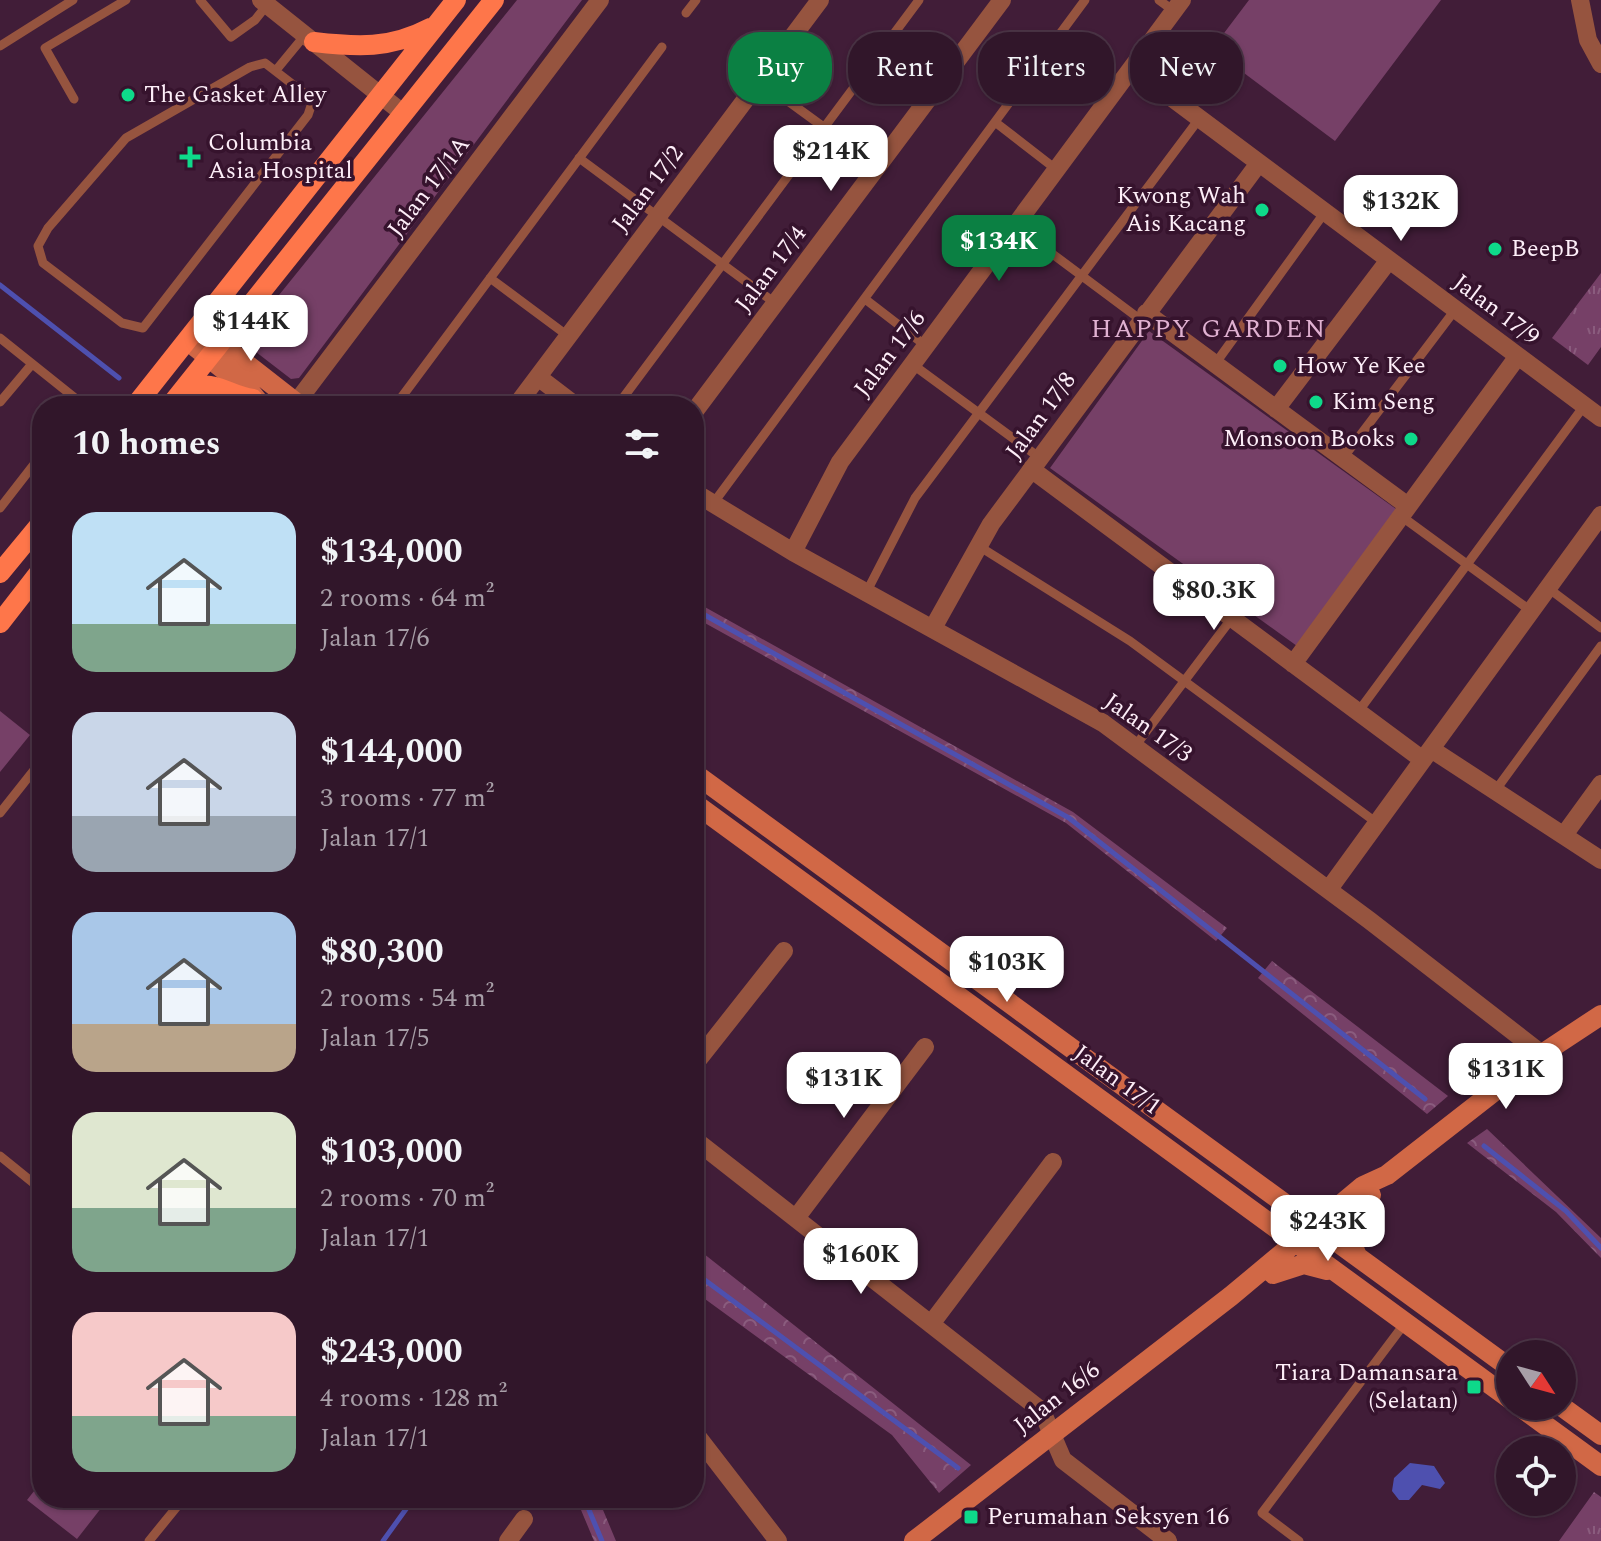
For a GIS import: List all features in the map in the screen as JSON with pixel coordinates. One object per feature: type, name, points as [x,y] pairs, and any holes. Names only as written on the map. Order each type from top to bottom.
[{"type":"main road","points":[[143,396],[456,0]]},
{"type":"main road","points":[[178,396],[494,0]]},
{"type":"main road","points":[[309,38],[352,48],[392,44],[438,23]]},
{"type":"main road","points":[[182,396],[191,388],[217,385],[244,396]]},
{"type":"main road","points":[[0,573],[32,534]]},
{"type":"main road","points":[[0,623],[32,582]]},
{"type":"street","name":"Jalan 17/1A","points":[[304,396],[600,0]]},
{"type":"street","name":"Jalan 17/2","points":[[796,32],[820,0]]},
{"type":"street","name":"Jalan 17/4","points":[[704,399],[1002,0]]},
{"type":"street","points":[[1580,0],[1588,40],[1601,64]]},
{"type":"street","points":[[264,2],[404,114]]},
{"type":"street","name":"Jalan 17/6","points":[[1154,32],[1172,4]]},
{"type":"street","name":"Jalan 17/6","points":[[793,552],[840,462],[1130,71]]},
{"type":"street","name":"Jalan 17/2","points":[[524,396],[741,104]]},
{"type":"street","name":"Jalan 17/9","points":[[1179,104],[1601,418]]},
{"type":"street","name":"Jalan 17/8","points":[[933,628],[977,545],[1259,163]]},
{"type":"street","points":[[1276,409],[1389,260]]},
{"type":"street","points":[[1144,317],[1215,364],[1343,458],[1404,511]]},
{"type":"street","points":[[193,334],[286,396]]},
{"type":"street","points":[[214,350],[254,396]]},
{"type":"street","points":[[1293,664],[1518,356]]},
{"type":"street","points":[[538,377],[563,396]]},
{"type":"street","points":[[1035,464],[1358,712],[1495,791],[1601,860]]},
{"type":"street","name":"Jalan 17/3","points":[[704,499],[866,593],[1103,723],[1329,889],[1542,1054]]},
{"type":"street","points":[[1329,889],[1601,515]]},
{"type":"street","name":"Jalan 17/1","points":[[704,780],[1496,1358]]},
{"type":"street","points":[[1564,835],[1601,784]]},
{"type":"street","name":"Jalan 17/1","points":[[704,810],[1342,1277],[1399,1331],[1496,1390]]},
{"type":"street","points":[[704,1052],[784,951]]},
{"type":"street","points":[[1319,1229],[1339,1206],[1363,1186],[1387,1175],[1542,1054],[1601,1015]]},
{"type":"street","points":[[796,1218],[925,1047]]},
{"type":"street","points":[[704,1147],[1042,1411],[1063,1460],[1168,1541]]},
{"type":"street","points":[[931,1324],[1053,1162]]},
{"type":"street","points":[[1357,1256],[1351,1243],[1353,1217],[1387,1175]]},
{"type":"street","points":[[1319,1229],[1371,1195]]},
{"type":"street","points":[[1282,1203],[1339,1206]]},
{"type":"street","points":[[1266,1222],[1268,1270],[1304,1264],[1342,1277]]},
{"type":"street","name":"Jalan 16/6","points":[[914,1541],[1319,1229]]},
{"type":"street","points":[[1399,1331],[1413,1305],[1407,1293]]},
{"type":"street","points":[[1576,1417],[1601,1435]]},
{"type":"street","points":[[1538,1420],[1601,1466]]},
{"type":"street","points":[[704,1445],[778,1541]]},
{"type":"street","points":[[508,1541],[524,1519]]},
{"type":"lane","points":[[0,46],[73,0]]},
{"type":"lane","points":[[74,99],[45,48],[126,0]]},
{"type":"lane","points":[[200,0],[231,37],[255,20],[264,2]]},
{"type":"lane","points":[[686,13],[696,0]]},
{"type":"lane","points":[[624,396],[919,0]]},
{"type":"lane","points":[[712,505],[1085,0]]},
{"type":"lane","points":[[277,69],[309,38]]},
{"type":"lane","points":[[402,396],[662,47]]},
{"type":"lane","points":[[265,63],[277,69],[313,100],[308,115],[143,328],[122,323],[43,263],[38,246],[48,228],[126,138],[250,67],[265,63]]},
{"type":"lane","points":[[792,104],[877,166]]},
{"type":"lane","points":[[866,593],[915,498],[1199,119]]},
{"type":"lane","points":[[995,122],[1057,170]]},
{"type":"lane","points":[[579,158],[775,303]]},
{"type":"lane","points":[[1215,364],[1325,212]]},
{"type":"lane","points":[[1015,226],[1081,276],[1144,317]]},
{"type":"lane","points":[[490,278],[568,336]]},
{"type":"lane","points":[[865,299],[926,346]]},
{"type":"lane","points":[[1343,458],[1455,310]]},
{"type":"lane","points":[[0,338],[71,396]]},
{"type":"lane","points":[[0,402],[32,364]]},
{"type":"lane","points":[[912,364],[978,413],[1035,464]]},
{"type":"lane","points":[[1358,712],[1585,406]]},
{"type":"lane","points":[[0,508],[32,467]]},
{"type":"lane","points":[[1404,511],[1466,564],[1531,611]]},
{"type":"lane","points":[[977,545],[1185,680],[1377,823]]},
{"type":"lane","points":[[1548,588],[1601,628]]},
{"type":"lane","points":[[1136,745],[1232,618]]},
{"type":"lane","points":[[1495,791],[1601,646]]},
{"type":"lane","points":[[0,813],[32,773]]},
{"type":"lane","points":[[0,1156],[32,1182]]},
{"type":"lane","points":[[1299,1541],[1262,1513],[1399,1331]]},
{"type":"lane","points":[[149,1541],[176,1508]]},
{"type":"green space","points":[[517,0],[582,0],[299,378],[291,379],[248,346],[246,336]]},
{"type":"green space","points":[[1249,0],[1441,0],[1335,141],[1243,72],[1243,32],[1225,32]]},
{"type":"green space","points":[[1601,273],[1601,347],[1588,365],[1552,338]]},
{"type":"green space","points":[[1149,331],[1396,509],[1297,646],[1050,468]]},
{"type":"green space","points":[[704,607],[1073,812],[1227,928],[1216,941],[1066,823],[704,623]]},
{"type":"green space","points":[[0,711],[30,735],[0,772]]},
{"type":"green space","points":[[1272,961],[1448,1096],[1427,1114],[1258,978]]},
{"type":"green space","points":[[1487,1129],[1601,1238],[1601,1258],[1556,1212],[1467,1143]]},
{"type":"green space","points":[[704,1254],[971,1465],[939,1493],[892,1435],[704,1298]]},
{"type":"green space","points":[[1594,1492],[1601,1497],[1601,1541],[1559,1541]]},
{"type":"green space","points":[[37,1508],[101,1508],[77,1539]]},
{"type":"green space","points":[[580,1508],[602,1508],[616,1541],[594,1541]]},
{"type":"shaded area","points":[[1410,1463],[1434,1466],[1445,1483],[1440,1489],[1422,1485],[1409,1500],[1399,1500],[1392,1491],[1394,1478]]},
{"type":"waterway","points":[[0,285],[119,378]]},
{"type":"waterway","points":[[704,615],[1069,818],[1425,1099]]},
{"type":"waterway","points":[[1484,1146],[1566,1211],[1601,1248]]},
{"type":"waterway","points":[[704,1279],[958,1468]]},
{"type":"waterway","points":[[383,1541],[407,1508]]},
{"type":"waterway","points":[[588,1508],[602,1541]]},
{"type":"place","name":"The Gasket Alley","points":[[128,95]]},
{"type":"place","name":"Columbia Asia Hospital","points":[[190,157]]},
{"type":"place","name":"Kwong Wah Ais Kacang","points":[[1262,210]]},
{"type":"place","name":"BeepB","points":[[1495,249]]},
{"type":"place","name":"How Ye Kee","points":[[1280,366]]},
{"type":"place","name":"Kim Seng","points":[[1316,402]]},
{"type":"place","name":"Monsoon Books","points":[[1411,439]]},
{"type":"place","name":"Tiara Damansara (Selatan)","points":[[1474,1387]]},
{"type":"place","name":"Perumahan Seksyen 16","points":[[971,1517]]},
{"type":"district","name":"HAPPY GARDEN","points":[[1209,329]]}]
